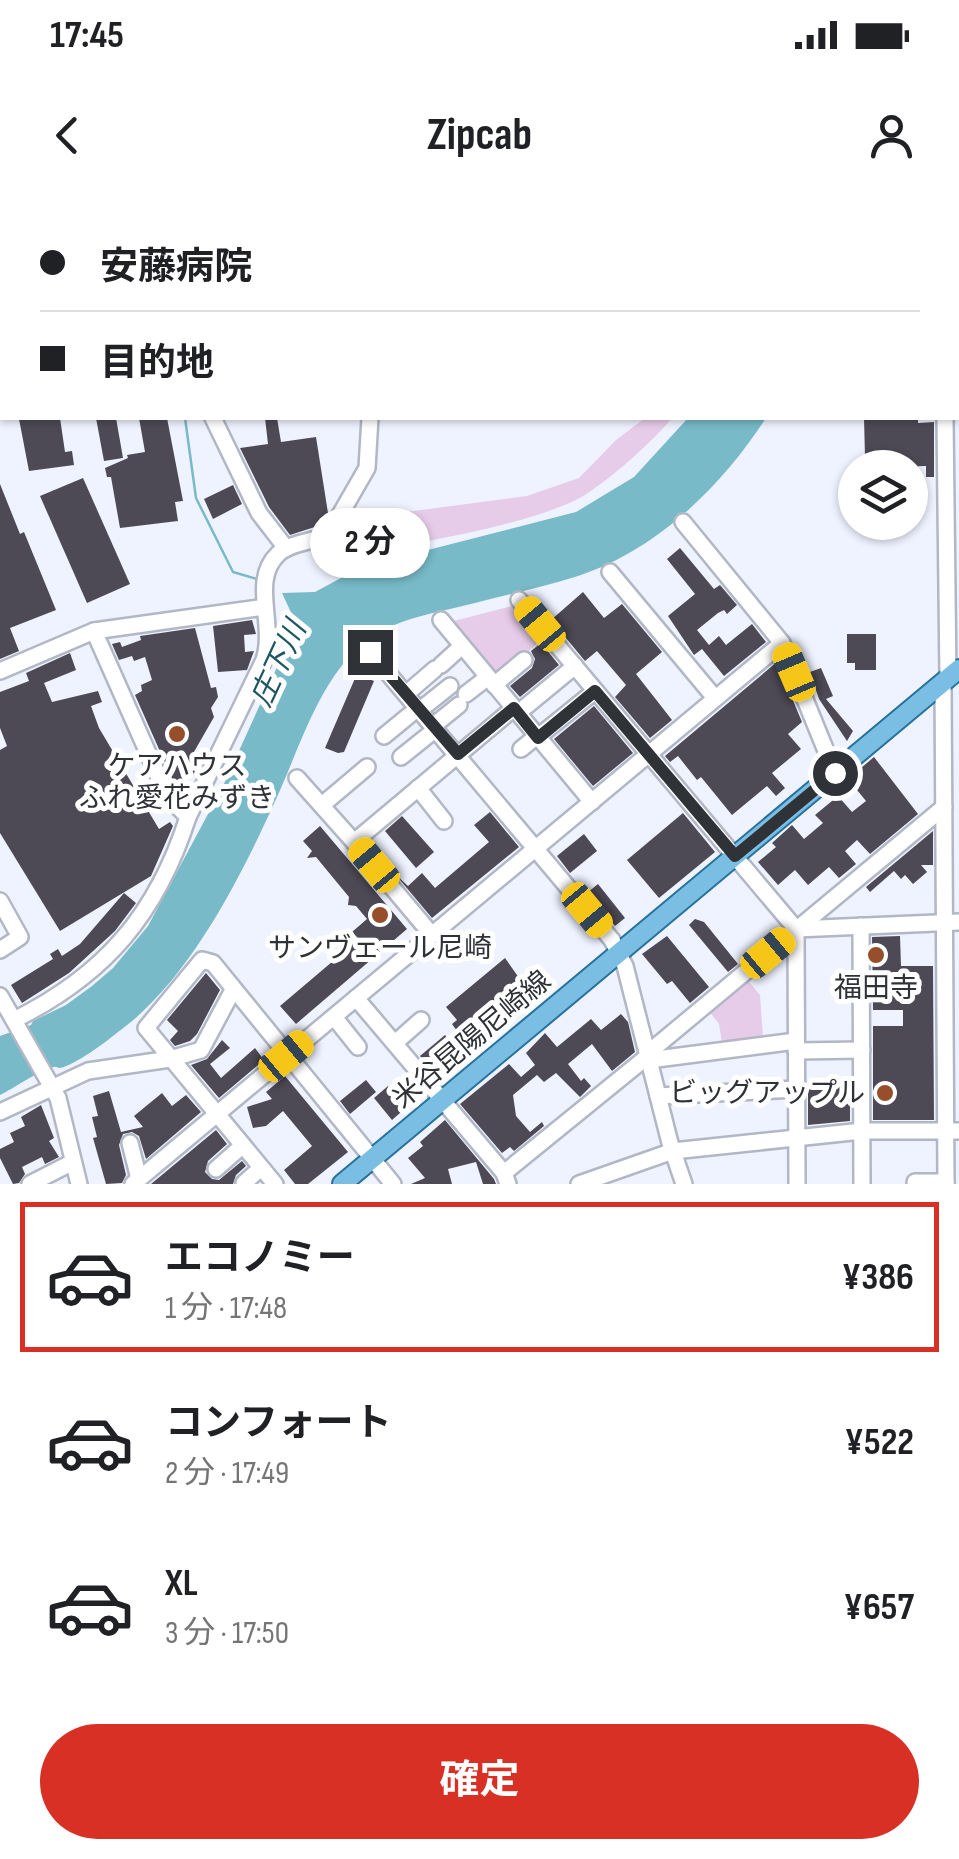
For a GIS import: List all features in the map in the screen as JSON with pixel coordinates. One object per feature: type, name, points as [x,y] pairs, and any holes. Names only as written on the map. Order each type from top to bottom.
[{"type":"main road","name":"米谷昆陽尼崎線","points":[[342,1184],[950,677]]},
{"type":"street","points":[[214,420],[259,513],[286,548]]},
{"type":"street","points":[[16,1023],[77,984],[132,931],[179,844],[188,817],[264,660],[270,643],[266,579],[277,554],[330,534],[367,468],[370,420]]},
{"type":"street","points":[[915,1182],[946,1183],[952,1131],[952,923],[944,808],[952,712],[952,501],[945,420]]},
{"type":"street","points":[[683,522],[782,643],[835,773]]},
{"type":"street","points":[[610,572],[715,698]]},
{"type":"street","points":[[520,600],[796,930],[797,1184]]},
{"type":"street","points":[[0,671],[94,632],[265,607]]},
{"type":"street","points":[[441,620],[592,802]]},
{"type":"street","points":[[94,632],[167,796],[188,817]]},
{"type":"street","points":[[136,1181],[782,643]]},
{"type":"street","points":[[406,694],[462,646]]},
{"type":"street","points":[[366,647],[612,940],[619,953],[684,1184]]},
{"type":"street","points":[[401,757],[463,700],[524,660]]},
{"type":"street","points":[[354,842],[458,754],[575,666]]},
{"type":"street","points":[[384,736],[450,686]]},
{"type":"street","points":[[521,749],[595,691]]},
{"type":"street","points":[[322,804],[367,767]]},
{"type":"street","points":[[297,778],[432,935]]},
{"type":"street","points":[[418,788],[444,821]]},
{"type":"street","points":[[356,998],[506,1179],[944,808]]},
{"type":"street","points":[[0,901],[20,937],[0,950]]},
{"type":"street","points":[[796,930],[952,923]]},
{"type":"street","points":[[862,926],[862,1184]]},
{"type":"street","points":[[275,1184],[146,1028],[202,960],[213,962],[393,1184]]},
{"type":"street","points":[[0,1112],[49,1081],[202,1050],[233,990]]},
{"type":"street","points":[[0,996],[61,1106],[79,1184]]},
{"type":"street","points":[[334,1017],[358,1047]]},
{"type":"street","points":[[394,1043],[422,1020]]},
{"type":"street","points":[[649,1056],[796,1046],[862,1050]]},
{"type":"street","points":[[70,1092],[123,1067]]},
{"type":"street","points":[[658,1096],[796,1089]]},
{"type":"street","points":[[579,1184],[601,1181],[673,1151],[862,1131],[952,1131]]},
{"type":"street","points":[[130,1143],[136,1181]]},
{"type":"street","points":[[216,1168],[242,1146]]},
{"type":"street","points":[[30,1184],[73,1162]]},
{"type":"street","points":[[244,1183],[261,1168]]},
{"type":"shaded area","points":[[642,420],[670,420],[596,487],[547,512],[491,528],[347,557],[338,534],[346,520],[527,496],[579,478],[616,440]]},
{"type":"shaded area","points":[[516,605],[544,637],[496,682],[446,623]]},
{"type":"shaded area","points":[[746,978],[760,995],[763,1037],[722,1043],[719,1024],[708,1010]]},
{"type":"water","name":"庄下川","points":[[686,420],[765,420],[708,491],[661,533],[635,550],[578,576],[401,622],[362,644],[324,693],[233,887],[169,983],[144,1010],[90,1053],[66,1066],[42,1071],[0,1095],[0,1036],[31,1025],[92,986],[113,968],[148,926],[223,786],[293,632],[295,621],[282,593],[315,592],[352,572],[385,561],[576,512],[634,477]]},
{"type":"building","points":[[19,420],[60,420],[65,452],[72,451],[74,465],[29,471]]},
{"type":"building","points":[[96,420],[116,420],[123,458],[104,461]]},
{"type":"building","points":[[139,420],[167,420],[183,501],[175,502],[178,521],[120,528],[111,477],[107,477],[105,468],[128,458],[127,455],[145,452]]},
{"type":"building","points":[[265,420],[277,420],[281,442],[316,437],[328,513],[321,525],[290,535],[269,507],[240,448],[268,444]]},
{"type":"building","points":[[864,420],[934,422],[934,477],[928,477],[928,450],[865,450]]},
{"type":"building","points":[[83,478],[130,584],[87,603],[40,496]]},
{"type":"building","points":[[0,484],[56,610],[10,628],[19,651],[0,659]]},
{"type":"building","points":[[233,485],[242,504],[213,519],[204,499]]},
{"type":"building","points":[[680,548],[714,589],[720,585],[737,605],[727,614],[724,610],[718,613],[697,630],[709,645],[719,636],[726,645],[752,624],[766,642],[724,676],[702,649],[694,655],[668,616],[695,594],[667,559]]},
{"type":"building","points":[[583,592],[604,618],[622,604],[662,652],[636,674],[672,720],[650,738],[615,697],[626,685],[597,651],[585,661],[551,620]]},
{"type":"building","points":[[252,620],[256,634],[244,635],[245,652],[254,651],[247,670],[218,672],[213,626]]},
{"type":"building","name":"ケアハウス ふれ愛花みずき","points":[[195,628],[211,688],[216,687],[218,697],[211,708],[214,717],[191,757],[197,772],[174,783],[135,695],[142,691],[141,685],[152,680],[145,657],[119,660],[112,644],[120,642],[122,647],[141,640],[140,636]]},
{"type":"building","points":[[847,634],[876,634],[876,670],[855,670],[855,663],[847,663]]},
{"type":"building","points":[[541,643],[559,665],[520,697],[510,686],[532,668],[535,659],[531,651]]},
{"type":"building","points":[[70,653],[76,670],[44,683],[52,702],[98,691],[102,702],[91,706],[99,728],[159,829],[170,822],[173,826],[151,876],[60,931],[0,833],[0,750],[7,746],[0,728],[0,692],[29,681],[26,673]]},
{"type":"building","points":[[777,662],[802,722],[788,734],[801,749],[772,773],[785,788],[776,796],[767,786],[732,815],[678,756],[670,762],[665,756]]},
{"type":"building","points":[[821,668],[833,696],[826,699],[853,731],[847,741],[819,699],[810,672]]},
{"type":"building","points":[[359,669],[366,672],[364,677],[374,681],[344,752],[338,753],[325,748]]},
{"type":"building","points":[[594,706],[633,753],[593,786],[554,739]]},
{"type":"building","points":[[874,757],[918,814],[870,854],[857,840],[845,851],[856,864],[839,878],[829,867],[808,885],[795,870],[778,885],[758,862],[776,847],[772,843],[792,825],[804,839],[823,823],[815,815],[838,796],[852,812],[866,801],[848,779]]},
{"type":"building","points":[[490,812],[519,847],[432,918],[395,874],[408,886],[422,873],[435,888],[489,842],[474,825]]},
{"type":"building","points":[[683,813],[715,852],[659,898],[627,860]]},
{"type":"building","points":[[402,816],[434,852],[416,868],[385,831]]},
{"type":"building","name":"サンヴェール尼崎","points":[[320,826],[407,929],[296,1024],[280,1006],[359,939],[352,932],[367,919],[356,906],[348,905],[349,897],[316,857],[307,858],[312,851],[303,841]]},
{"type":"building","points":[[933,831],[933,865],[921,865],[927,872],[913,884],[894,871],[870,892],[866,887]]},
{"type":"building","points":[[584,834],[597,851],[570,873],[557,856]]},
{"type":"building","points":[[598,884],[625,918],[615,926],[587,893]]},
{"type":"building","points":[[124,893],[136,903],[115,931],[69,973],[22,1003],[11,985],[53,959],[50,954],[58,949],[62,956],[80,944]]},
{"type":"building","points":[[695,919],[704,922],[738,964],[728,972],[689,925]]},
{"type":"building","points":[[667,936],[709,987],[690,1003],[672,981],[667,984],[642,954]]},
{"type":"building","points":[[900,936],[901,966],[933,966],[934,1120],[873,1120],[873,1026],[903,1026],[903,1010],[873,1010],[872,937]]},
{"type":"building","points":[[505,958],[524,985],[466,1032],[462,1027],[457,1031],[452,1024],[457,1020],[446,1007]]},
{"type":"building","points":[[206,973],[220,990],[197,1034],[175,1046],[170,1040],[178,1031],[167,1020]]},
{"type":"building","points":[[621,1014],[628,1022],[635,1052],[612,1071],[592,1044],[568,1064],[581,1081],[584,1078],[591,1086],[580,1097],[556,1073],[544,1082],[537,1075],[513,1095],[516,1116],[530,1132],[542,1122],[544,1126],[514,1151],[510,1147],[502,1153],[460,1104],[509,1064],[521,1077],[535,1065],[526,1053],[545,1033],[557,1047],[591,1019],[601,1030]]},
{"type":"building","points":[[445,1035],[464,1060],[441,1081],[420,1056]]},
{"type":"building","points":[[222,1040],[230,1048],[210,1064],[221,1078],[255,1048],[264,1060],[219,1098],[191,1065],[207,1059]]},
{"type":"building","points":[[285,1076],[348,1152],[308,1184],[295,1184],[284,1170],[312,1146],[283,1111],[266,1126],[253,1128],[247,1107],[272,1099],[266,1092]]},
{"type":"building","points":[[366,1080],[376,1092],[350,1114],[340,1101]]},
{"type":"building","points":[[388,1086],[399,1100],[411,1090],[417,1098],[392,1120],[374,1098]]},
{"type":"building","points":[[808,1086],[850,1086],[850,1121],[808,1125]]},
{"type":"building","points":[[109,1091],[121,1132],[143,1127],[134,1116],[162,1093],[172,1106],[186,1095],[201,1112],[146,1159],[139,1136],[132,1132],[123,1134],[119,1145],[126,1175],[122,1183],[106,1184],[93,1138],[97,1137],[92,1117],[98,1116],[93,1096]]},
{"type":"building","points":[[41,1105],[54,1138],[49,1141],[59,1157],[45,1164],[42,1157],[22,1167],[25,1174],[19,1183],[13,1184],[0,1158],[0,1149],[14,1142],[10,1133],[25,1126],[21,1117]]},
{"type":"building","points":[[445,1120],[496,1184],[483,1184],[476,1162],[448,1169],[452,1184],[411,1184],[425,1178],[408,1158]]},
{"type":"building","points":[[216,1130],[227,1144],[208,1161],[205,1172],[219,1180],[242,1161],[246,1166],[233,1184],[151,1184]]},
{"type":"waterway","points":[[185,420],[196,498],[233,572],[257,579]]},
{"type":"place","name":"ケアハウス ふれ愛花みずき","points":[[177,734]]},
{"type":"place","name":"サンヴェール尼崎","points":[[380,915]]},
{"type":"place","name":"福田寺","points":[[876,955]]},
{"type":"place","name":"ビッグアップル","points":[[885,1093]]},
{"type":"route","points":[[370,652],[458,754],[514,708],[538,738],[595,691],[735,856],[835,773]]}]
